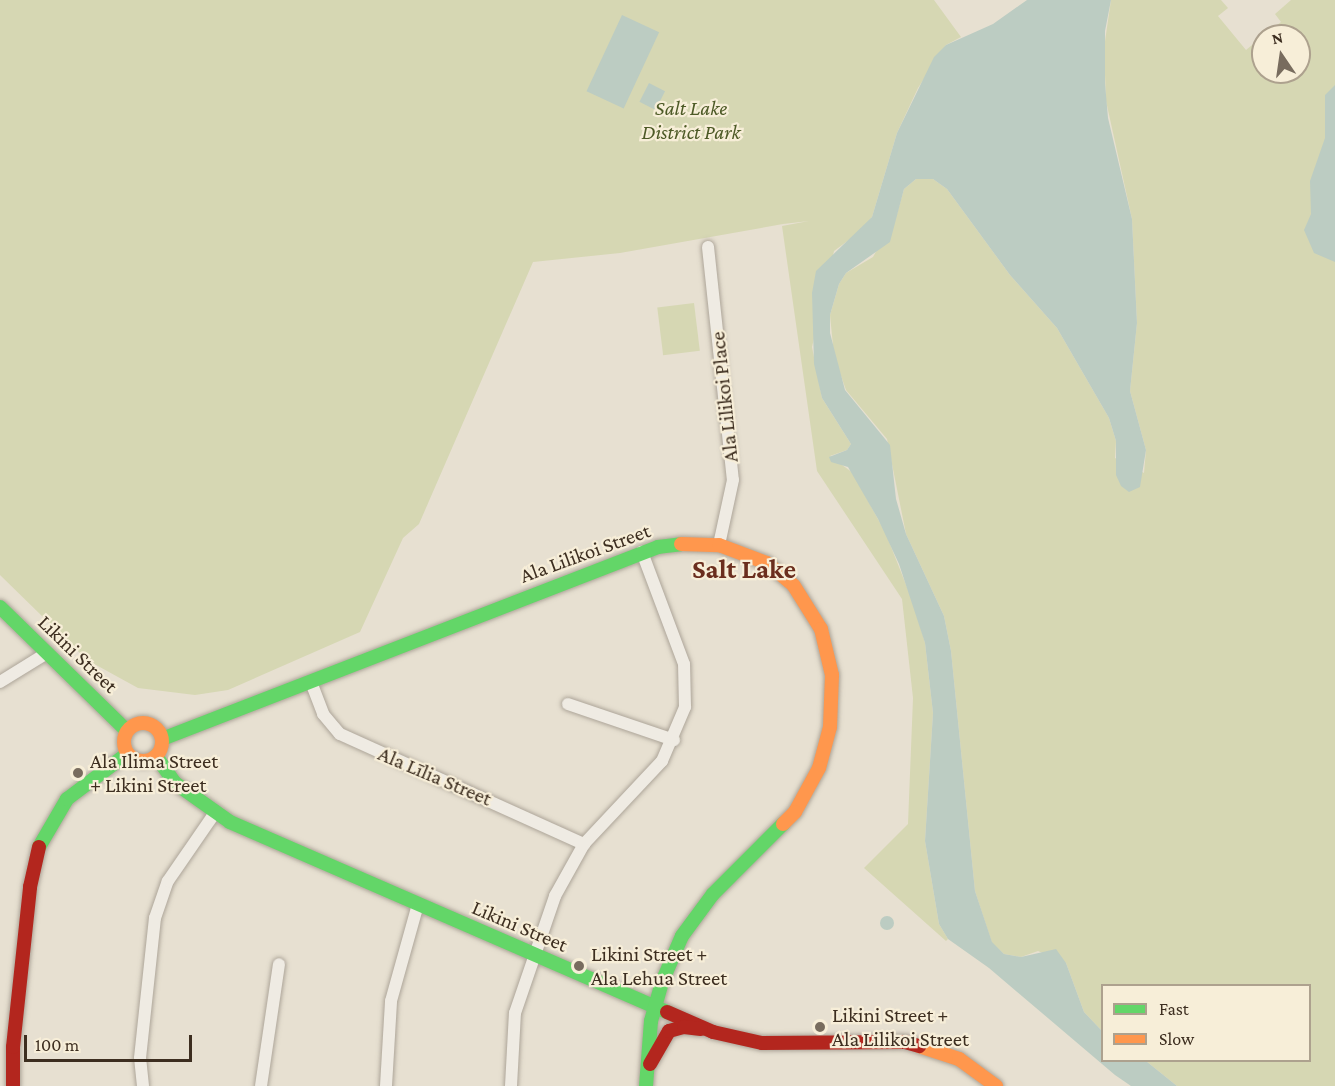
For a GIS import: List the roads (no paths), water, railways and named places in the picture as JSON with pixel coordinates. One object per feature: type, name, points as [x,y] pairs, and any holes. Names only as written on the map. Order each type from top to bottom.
[{"type":"street","name":"Ala Lilikoi Place","points":[[708,247],[732,472],[732,494],[719,545]]},
{"type":"street","name":"Ala Lilikoi Street","points":[[162,740],[642,552],[675,544],[719,545],[751,554],[774,568],[794,586],[814,613],[830,660],[830,727],[819,768],[805,796],[779,830],[713,894],[693,920],[670,961],[656,1005],[646,1079]]},
{"type":"street","points":[[511,1086],[515,1013],[532,954],[555,896],[584,844],[652,775],[674,740],[685,707],[684,664],[642,552]]},
{"type":"street","name":"Likini Street","points":[[0,607],[127,731]]},
{"type":"street","points":[[0,682],[47,654]]},
{"type":"street","name":"Ala Līlia Street","points":[[311,682],[323,714],[340,734],[584,844]]},
{"type":"street","points":[[568,704],[674,740]]},
{"type":"street","points":[[144,723],[156,728],[162,740],[156,756],[144,761],[127,754],[124,742],[127,731],[144,723]]},
{"type":"street","points":[[13,1086],[13,1047],[30,887],[40,845],[67,799],[127,754]]},
{"type":"street","name":"Likini Street","points":[[156,756],[175,783],[214,813],[532,954],[656,1005],[713,1032],[762,1043],[905,1042],[959,1059],[996,1086]]},
{"type":"street","points":[[143,1086],[140,1058],[155,918],[168,881],[214,813]]},
{"type":"street","points":[[386,1086],[391,1001],[418,904]]},
{"type":"street","points":[[261,1086],[279,964]]},
{"type":"street","points":[[646,1079],[669,1031],[684,1027],[713,1032]]},
{"type":"place","name":"Ala Ilima Street + Likini Street","points":[[78,773]]},
{"type":"place","name":"Likini Street + Ala Lehua Street","points":[[579,966]]},
{"type":"place","name":"Likini Street + Ala Lilikoi Street","points":[[820,1027]]},
{"type":"district","name":"Salt Lake","points":[[744,570]]},
{"type":"park label","name":"Salt Lake District Park","points":[[691,120]]}]
